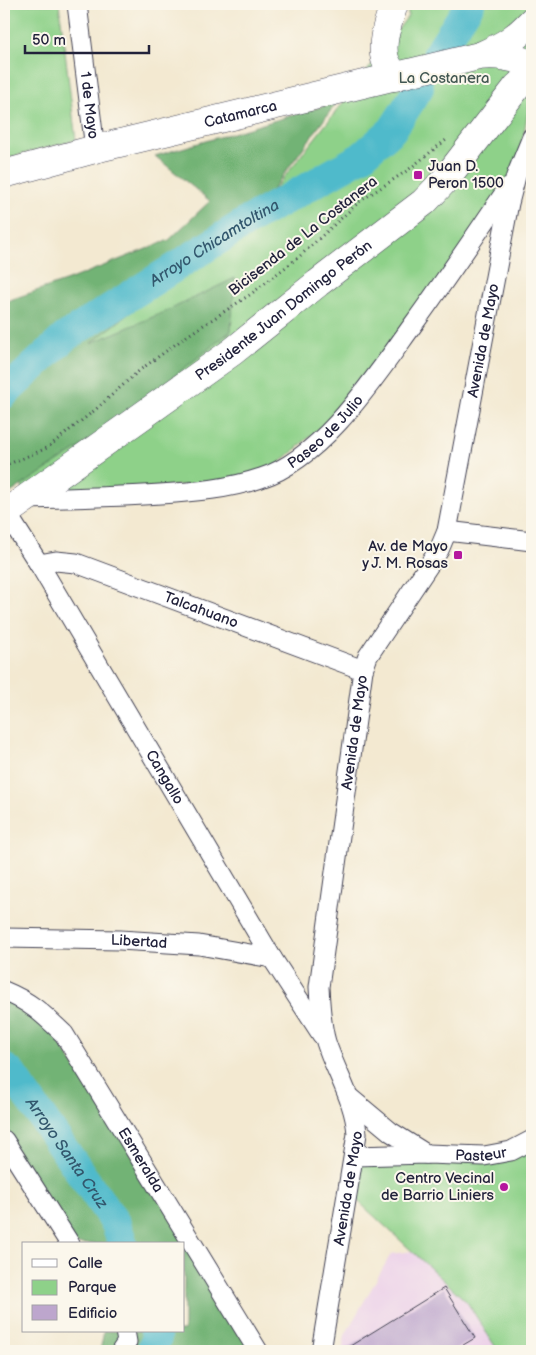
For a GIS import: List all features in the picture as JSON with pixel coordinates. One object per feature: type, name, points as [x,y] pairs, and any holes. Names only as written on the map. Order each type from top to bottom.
[{"type":"street","name":"1 de Mayo","points":[[77,4],[95,149]]},
{"type":"street","points":[[394,4],[385,33],[384,49],[385,60],[395,77]]},
{"type":"street","name":"Catamarca","points":[[478,56],[504,45],[518,35],[532,21]]},
{"type":"street","points":[[532,21],[527,44],[532,63]]},
{"type":"street","name":"Catamarca","points":[[4,174],[95,149],[478,56],[492,54],[532,63]]},
{"type":"street","name":"Presidente Juan Domingo Perón","points":[[11,509],[232,352],[424,202],[444,181],[517,87],[532,73]]},
{"type":"street","name":"Avenida de Mayo","points":[[321,1351],[355,1156],[357,1125],[349,1097],[326,1041],[320,1008],[320,968],[363,670],[368,656],[439,550],[447,531],[507,213],[516,176],[532,137]]},
{"type":"street","name":"Paseo de Julio","points":[[11,509],[128,496],[201,491],[262,478],[288,467],[312,448],[338,422],[365,389],[457,263],[516,176]]},
{"type":"street","name":"Cangallo","points":[[11,509],[39,564],[272,958],[326,1041]]},
{"type":"street","points":[[447,531],[532,541]]},
{"type":"street","name":"Talcahuano","points":[[39,564],[56,561],[76,563],[363,670]]},
{"type":"street","name":"Libertad","points":[[4,938],[120,940],[189,945],[272,958]]},
{"type":"street","name":"Esmeralda","points":[[4,991],[21,998],[38,1009],[64,1034],[258,1351]]},
{"type":"street","name":"Pasteur","points":[[349,1097],[391,1132],[427,1154]]},
{"type":"street","points":[[4,1140],[69,1242]]},
{"type":"street","name":"Pasteur","points":[[355,1156],[427,1154],[484,1156],[511,1151],[532,1140]]},
{"type":"street","points":[[122,1351],[127,1342],[125,1332]]},
{"type":"path","name":"Bicisenda de La Costanera","points":[[4,466],[47,448],[95,410],[140,370],[186,336],[252,294],[300,256],[359,202],[408,170],[450,137]]},
{"type":"shaded area","points":[[435,1248],[501,1351],[342,1351],[345,1335],[391,1254]]},
{"type":"green space","points":[[4,4],[59,4],[76,140],[4,159]]},
{"type":"green space","name":"La Costanera","points":[[408,4],[532,4],[532,22],[527,44],[532,89],[516,176],[365,389],[262,478],[24,499],[4,355],[251,219],[345,100],[408,16]]},
{"type":"green space","points":[[337,102],[251,219],[91,343],[167,311],[235,278],[231,331],[108,429],[4,497],[4,302],[68,280],[169,240],[210,201],[155,156]]},
{"type":"green space","points":[[4,991],[38,1009],[258,1351],[100,1351],[104,1332],[185,1332],[185,1242],[69,1242],[4,1140]]},
{"type":"green space","points":[[532,1140],[532,1351],[498,1351],[467,1302],[348,1192],[355,1156],[453,1155]]},
{"type":"building","points":[[444,1288],[475,1338],[453,1351],[342,1351]]},
{"type":"waterway","name":"Arroyo Chicamtoltina","points":[[438,53],[470,4]]},
{"type":"waterway","name":"Arroyo Chicamtoltina","points":[[4,394],[65,337],[251,219],[361,157],[392,130],[419,88]]},
{"type":"waterway","name":"Arroyo Santa Cruz","points":[[4,1068],[11,1073],[116,1224],[122,1242]]},
{"type":"waterway","name":"Arroyo Santa Cruz","points":[[151,1351],[157,1338],[155,1332]]},
{"type":"place","name":"Juan D. Peron 1500","points":[[418,175]]},
{"type":"place","name":"Av. de Mayo y J. M. Rosas","points":[[458,555]]},
{"type":"place","name":"Centro Vecinal de Barrio Liniers","points":[[504,1187]]}]
